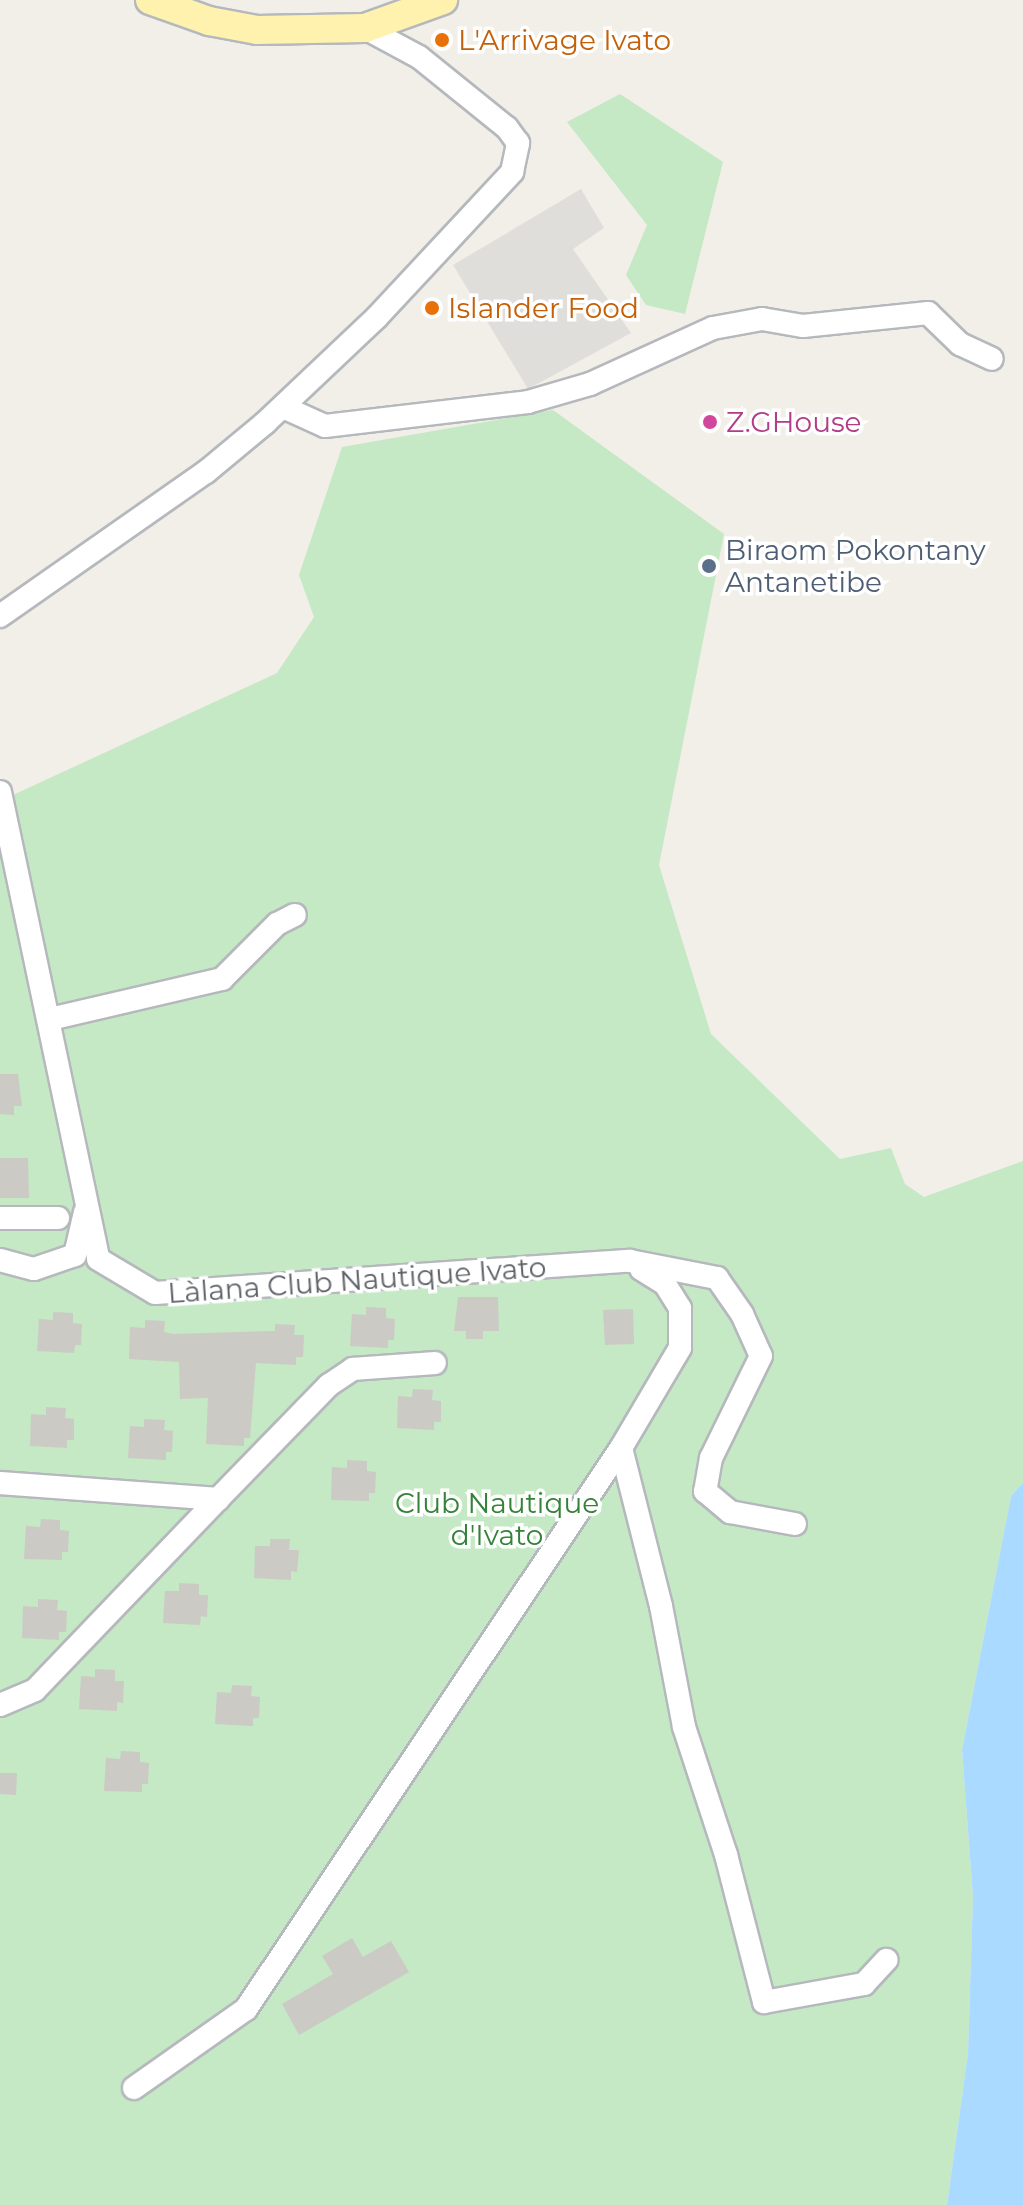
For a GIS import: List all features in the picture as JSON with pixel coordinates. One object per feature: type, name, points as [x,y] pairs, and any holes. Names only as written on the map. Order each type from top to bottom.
[{"type":"main road","points":[[150,0],[209,21],[257,30],[365,28],[443,0]]},
{"type":"street","points":[[0,616],[206,472],[283,407],[502,186],[519,156],[518,143],[507,128],[419,57],[365,28]]},
{"type":"street","points":[[283,407],[325,426],[528,402],[590,384],[713,328],[762,319],[803,326],[928,313],[960,344],[992,359]]},
{"type":"street","name":"Làlana Club Nautique Ivato","points":[[0,792],[87,1193],[98,1259],[155,1293],[630,1261],[717,1278],[742,1314],[761,1356],[711,1458],[705,1491],[730,1512],[795,1524]]},
{"type":"street","points":[[50,1019],[222,979],[277,924],[295,915]]},
{"type":"street","points":[[0,1260],[34,1269],[75,1255],[87,1193]]},
{"type":"street","points":[[0,1218],[58,1218]]},
{"type":"street","points":[[134,2088],[246,2009],[621,1448],[680,1348],[680,1308],[665,1284],[630,1261]]},
{"type":"street","points":[[0,1705],[35,1690],[329,1385],[353,1369],[435,1363]]},
{"type":"street","points":[[621,1448],[661,1606],[684,1727],[726,1855],[764,2002],[864,1984],[886,1960]]},
{"type":"street","points":[[0,1483],[218,1499]]},
{"type":"shaded area","points":[[581,189],[604,228],[573,249],[631,333],[528,389],[453,265]]},
{"type":"green space","points":[[620,94],[723,162],[685,314],[646,305],[626,275],[647,225],[567,122]]},
{"type":"green space","name":"Club Nautique d'Ivato","points":[[553,410],[724,534],[659,865],[711,1034],[840,1159],[891,1148],[905,1184],[924,1197],[1023,1161],[1023,1483],[1011,1496],[962,1750],[973,1897],[968,2053],[947,2205],[0,2205],[0,801],[277,673],[314,617],[299,575],[342,447]]},
{"type":"water","points":[[1023,1483],[1023,2205],[947,2205],[968,2053],[973,1897],[962,1750],[1011,1496]]},
{"type":"building","points":[[0,1074],[18,1074],[22,1106],[14,1106],[14,1115],[0,1114]]},
{"type":"building","points":[[0,1158],[28,1158],[29,1198],[0,1198]]},
{"type":"building","points":[[458,1297],[498,1297],[499,1331],[483,1331],[483,1339],[466,1339],[466,1331],[454,1331]]},
{"type":"building","points":[[366,1307],[386,1308],[386,1318],[395,1319],[394,1340],[388,1340],[388,1348],[350,1346],[352,1314],[366,1315]]},
{"type":"building","points":[[633,1309],[634,1344],[605,1345],[603,1310]]},
{"type":"building","points":[[53,1312],[73,1313],[73,1323],[82,1324],[81,1345],[75,1345],[74,1353],[37,1351],[39,1319],[53,1320]]},
{"type":"building","points":[[145,1320],[165,1321],[164,1332],[173,1334],[275,1331],[275,1324],[295,1325],[294,1335],[304,1335],[303,1357],[296,1357],[296,1365],[256,1363],[250,1438],[244,1438],[244,1446],[206,1444],[208,1398],[180,1399],[179,1362],[129,1359],[130,1327],[145,1328]]},
{"type":"building","points":[[413,1389],[433,1390],[432,1400],[441,1401],[441,1422],[434,1422],[434,1430],[397,1428],[398,1396],[412,1397]]},
{"type":"building","points":[[46,1407],[66,1408],[65,1418],[74,1419],[74,1440],[67,1440],[67,1448],[30,1446],[31,1414],[46,1415]]},
{"type":"building","points":[[144,1419],[165,1420],[164,1430],[173,1431],[172,1452],[166,1452],[166,1460],[128,1458],[130,1426],[144,1427]]},
{"type":"building","points":[[347,1460],[367,1461],[367,1471],[376,1472],[375,1493],[369,1493],[369,1501],[331,1500],[332,1467],[347,1468]]},
{"type":"building","points":[[41,1519],[60,1520],[60,1530],[69,1531],[68,1552],[62,1552],[62,1560],[24,1559],[26,1526],[40,1527]]},
{"type":"building","points":[[270,1539],[290,1539],[289,1550],[299,1550],[297,1572],[291,1571],[291,1580],[254,1578],[255,1546],[270,1546]]},
{"type":"building","points":[[179,1583],[199,1584],[199,1595],[208,1595],[207,1617],[201,1616],[200,1625],[163,1623],[165,1591],[179,1591]]},
{"type":"building","points":[[38,1599],[58,1600],[57,1610],[67,1611],[66,1632],[59,1632],[59,1640],[22,1638],[23,1606],[38,1607]]},
{"type":"building","points":[[95,1669],[115,1670],[115,1681],[124,1681],[123,1703],[117,1702],[117,1711],[79,1709],[81,1676],[95,1677]]},
{"type":"building","points":[[232,1685],[252,1686],[251,1696],[260,1697],[259,1718],[253,1718],[253,1726],[215,1724],[217,1692],[231,1693]]},
{"type":"building","points":[[121,1751],[140,1752],[140,1762],[149,1763],[148,1784],[142,1784],[142,1792],[104,1791],[106,1758],[120,1759]]},
{"type":"building","points":[[0,1773],[17,1773],[16,1795],[0,1794]]},
{"type":"building","points":[[352,1938],[363,1957],[391,1941],[409,1972],[299,2035],[282,2004],[333,1974],[322,1956]]},
{"type":"place","name":"L'Arrivage Ivato","points":[[442,40]]},
{"type":"place","name":"Islander Food","points":[[432,308]]},
{"type":"place","name":"Z.GHouse","points":[[710,422]]},
{"type":"place","name":"Biraom Pokontany Antanetibe","points":[[709,566]]}]
